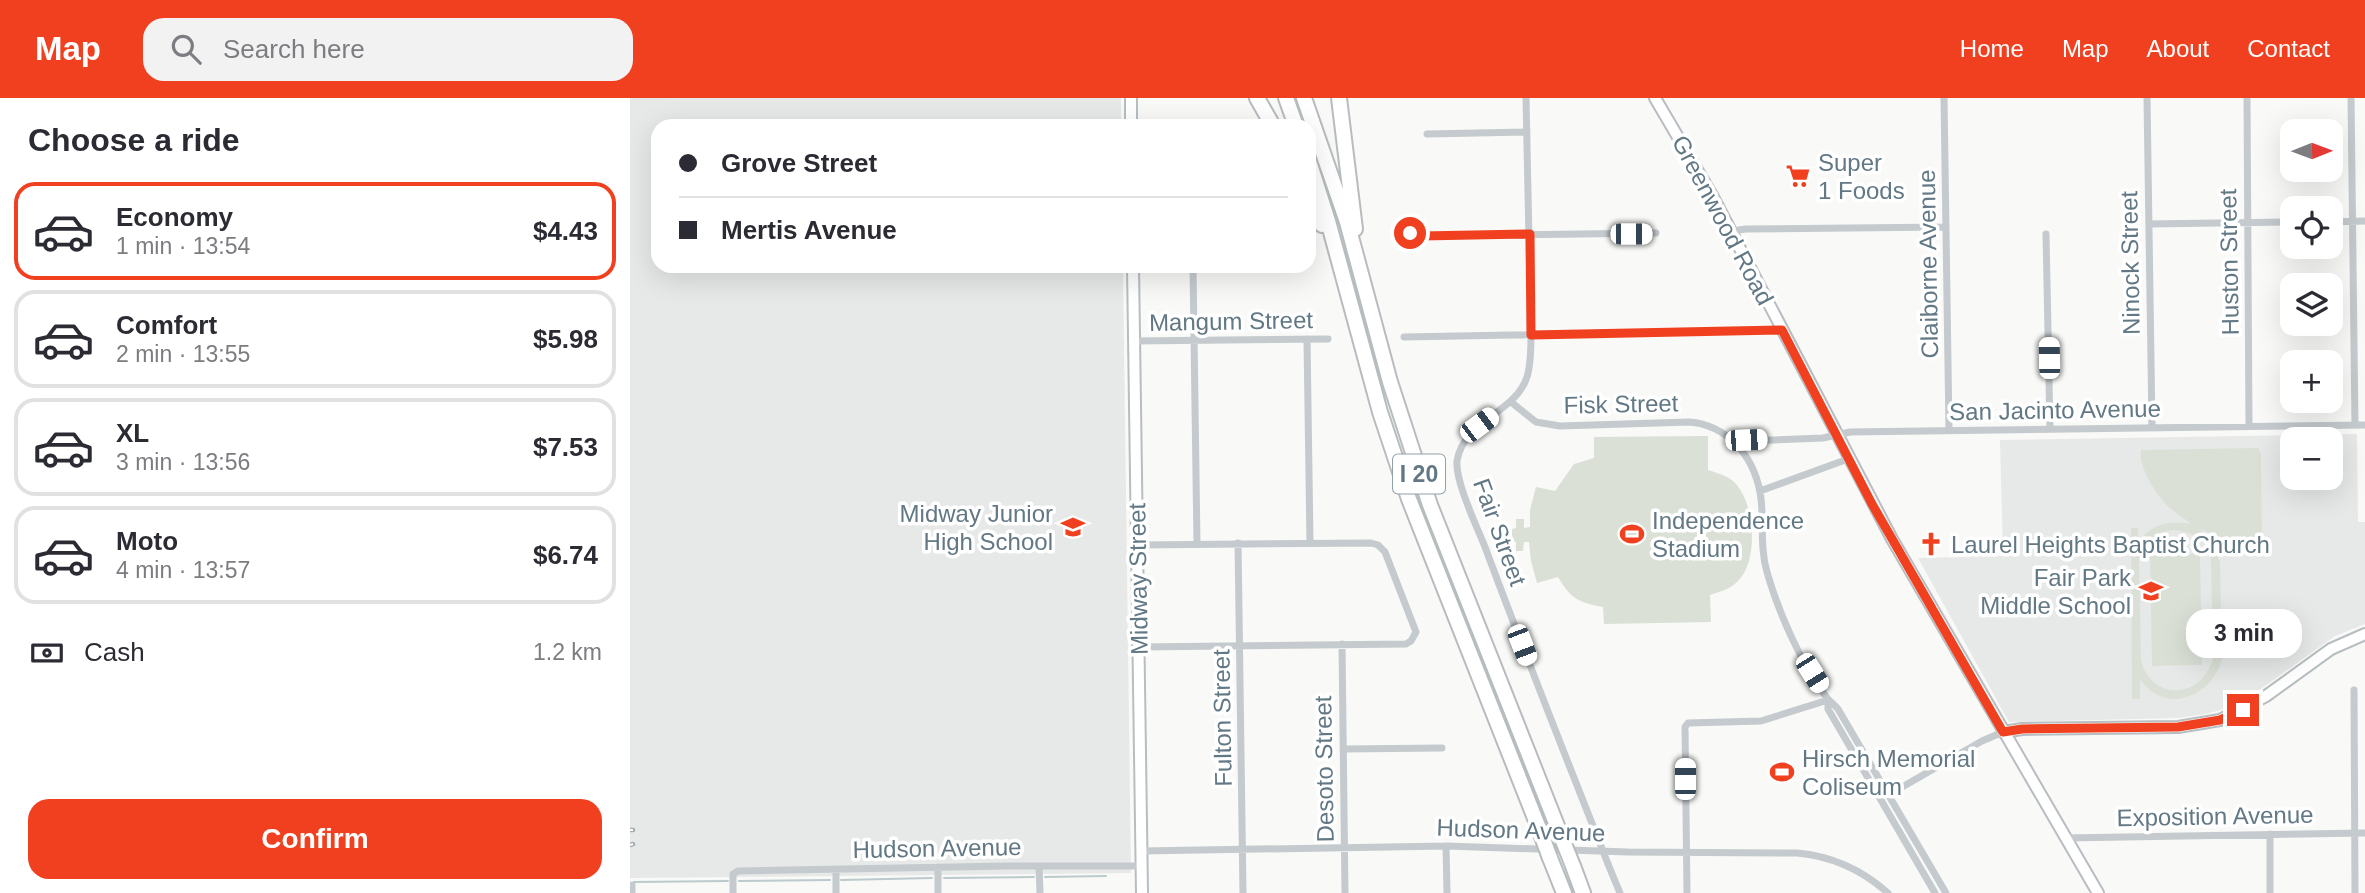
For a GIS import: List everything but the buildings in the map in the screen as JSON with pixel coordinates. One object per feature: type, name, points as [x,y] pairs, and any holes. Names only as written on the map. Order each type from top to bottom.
[{"type":"highway","points":[[1257,98],[1269,119]]},
{"type":"highway","points":[[1286,98],[1294,119]]},
{"type":"highway","name":"I 20","points":[[1304,98],[1312,119]]},
{"type":"highway","points":[[1339,98],[1355,220],[1356,251]]},
{"type":"highway","name":"I 20","points":[[1316,130],[1356,251],[1390,382],[1430,505],[1583,893]]},
{"type":"highway","name":"I 20","points":[[1316,184],[1380,412],[1409,499],[1564,893]]},
{"type":"highway","points":[[1316,213],[1340,263]]},
{"type":"street","points":[[1131,98],[1131,119]]},
{"type":"street","name":"Fair Street","points":[[1526,98],[1531,356],[1527,379],[1511,402],[1466,438],[1458,460],[1460,482],[1620,893]]},
{"type":"street","name":"Greenwood Road","points":[[1655,98],[1731,231],[1848,459],[1917,584],[2098,893]]},
{"type":"street","name":"Claiborne Avenue","points":[[1944,98],[1949,430]]},
{"type":"street","name":"Ninock Street","points":[[2147,98],[2152,428]]},
{"type":"street","name":"Huston Street","points":[[2247,98],[2249,426]]},
{"type":"street","points":[[2351,98],[2355,425]]},
{"type":"street","points":[[1427,134],[1527,132]]},
{"type":"street","points":[[2343,221],[2365,221]]},
{"type":"street","points":[[2149,224],[2280,222]]},
{"type":"street","points":[[1731,231],[1946,227]]},
{"type":"street","points":[[1410,233],[1421,236],[1656,233]]},
{"type":"street","points":[[2046,234],[2050,429]]},
{"type":"street","name":"Midway Street","points":[[1133,273],[1142,893]]},
{"type":"street","points":[[1193,273],[1197,544]]},
{"type":"street","points":[[1404,337],[1782,330]]},
{"type":"street","points":[[1307,339],[1310,542]]},
{"type":"street","name":"Mangum Street","points":[[1134,341],[1328,339]]},
{"type":"street","name":"Fisk Street","points":[[1511,402],[1536,422],[1560,426],[1689,422],[1713,426],[1734,441],[1751,467],[1760,491]]},
{"type":"street","name":"San Jacinto Avenue","points":[[1746,440],[1837,436],[1850,432],[2365,425]]},
{"type":"street","points":[[1848,459],[1760,491],[1762,546],[1767,573],[1777,603],[1798,648],[1828,700],[1838,709],[1890,794],[1946,893]]},
{"type":"street","name":"Fulton Street","points":[[1238,543],[1244,893]]},
{"type":"street","points":[[1137,545],[1371,543],[1383,548],[1415,628],[1415,637],[1406,644],[1139,647]]},
{"type":"street","points":[[1890,794],[1982,741],[2003,732],[2022,729],[2178,727],[2220,720],[2260,700],[2332,649],[2365,634]]},
{"type":"street","name":"Desoto Street","points":[[1342,644],[1345,893]]},
{"type":"street","points":[[2354,690],[2355,893]]},
{"type":"street","points":[[1687,893],[1685,727],[1688,723],[1761,721],[1828,700]]},
{"type":"street","points":[[1828,700],[1828,709],[1936,893]]},
{"type":"street","points":[[1343,749],[1443,748]]},
{"type":"street","name":"Exposition Avenue","points":[[2065,838],[2365,833]]},
{"type":"street","points":[[2270,834],[2270,893]]},
{"type":"street","points":[[1446,846],[1447,893]]},
{"type":"street","name":"Hudson Avenue","points":[[1142,851],[1446,846],[1797,853],[1822,856],[1857,870],[1888,893]]},
{"type":"street","points":[[1039,866],[1040,893]]},
{"type":"street","name":"Hudson Avenue","points":[[733,893],[733,874],[738,871],[1142,866]]},
{"type":"street","points":[[938,867],[938,893]]},
{"type":"street","points":[[836,869],[836,893]]},
{"type":"shaded area","points":[[630,98],[1121,98],[1121,119],[651,119],[651,273],[1123,273],[1131,873],[630,878]]},
{"type":"shaded area","name":"Fair Park Middle School","points":[[2343,434],[2357,434],[2358,522],[2365,522],[2365,624],[2335,636],[2248,698],[2227,708],[2179,718],[2009,722],[1918,558],[2003,556],[2000,440],[2280,435],[2280,490],[2343,490]]},
{"type":"shaded area","name":"Independence Stadium","points":[[1708,436],[1708,470],[1730,479],[1740,490],[1750,515],[1752,530],[1750,558],[1739,580],[1733,586],[1710,595],[1711,622],[1604,624],[1603,607],[1576,598],[1558,577],[1537,583],[1529,542],[1524,542],[1523,551],[1516,551],[1516,542],[1512,541],[1512,529],[1516,528],[1516,519],[1524,519],[1524,528],[1530,527],[1530,510],[1536,487],[1555,491],[1574,464],[1594,458],[1594,437]]},
{"type":"shaded area","points":[[2258,448],[2261,453],[2262,555],[2200,529],[2210,540],[2220,562],[2222,659],[2212,679],[2195,694],[2185,698],[2163,697],[2152,692],[2140,680],[2140,699],[2132,699],[2131,528],[2138,528],[2139,541],[2150,530],[2163,524],[2191,524],[2170,508],[2156,491],[2144,470],[2141,450]],"holes":[[[2172,530],[2191,534],[2201,541],[2211,558],[2213,659],[2199,682],[2177,690],[2165,689],[2155,683],[2147,674],[2141,660],[2139,559],[2144,548],[2156,536]]]},
{"type":"shaded area","points":[[2200,554],[2202,665],[2152,666],[2150,555]]},
{"type":"waterway","points":[[1045,877],[1106,876]]},
{"type":"waterway","points":[[944,878],[1034,877]]},
{"type":"waterway","points":[[841,880],[932,878]]},
{"type":"waterway","points":[[739,881],[830,880]]},
{"type":"waterway","points":[[634,882],[728,881]]},
{"type":"place","name":"Super 1 Foods","points":[[1798,176]]},
{"type":"place","name":"Midway Junior High School","points":[[1073,527]]},
{"type":"place","name":"Independence Stadium","points":[[1632,534]]},
{"type":"place","name":"Laurel Heights Baptist Church","points":[[1931,544]]},
{"type":"place","name":"Fair Park Middle School","points":[[2151,591]]},
{"type":"place","name":"Hirsch Memorial Coliseum","points":[[1782,772]]},
{"type":"route","points":[[1410,233],[1421,236],[1530,234],[1531,335],[1782,330],[1872,504],[2003,732],[2022,729],[2178,727],[2220,720],[2243,710]]}]
